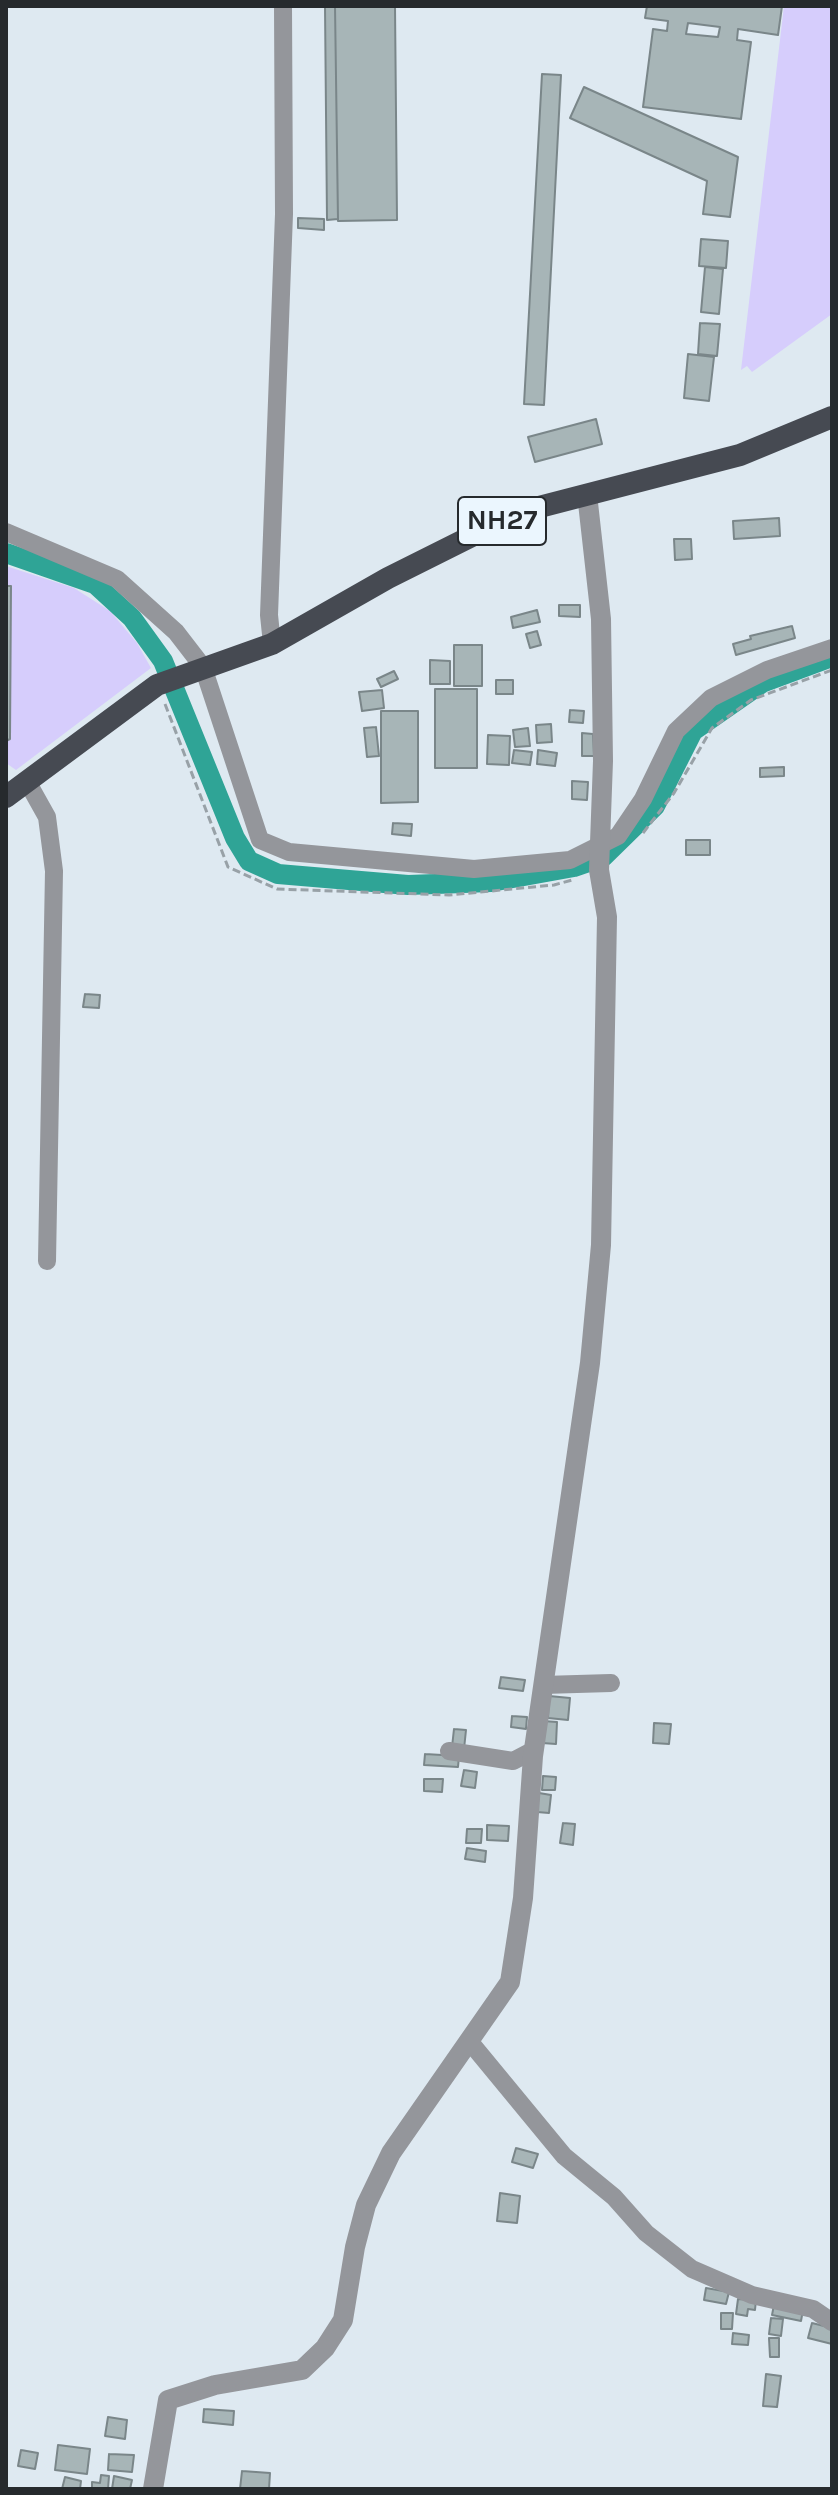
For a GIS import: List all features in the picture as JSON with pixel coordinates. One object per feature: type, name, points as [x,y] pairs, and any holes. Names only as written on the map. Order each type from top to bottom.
[{"type":"highway","name":"NH27","points":[[6,797],[103,722],[165,681],[272,644],[388,578],[520,512],[673,476],[740,455],[832,417]]},
{"type":"street","points":[[272,644],[269,615],[284,214],[283,6]]},
{"type":"street","points":[[153,2489],[168,2400],[215,2385],[302,2370],[325,2348],[343,2320],[355,2247],[373,2192],[391,2153],[510,1982],[523,1898],[534,1750],[590,1363],[601,1245],[607,917],[599,870],[603,761],[601,619],[587,494]]},
{"type":"street","points":[[6,532],[117,579],[176,632],[197,669],[260,840],[289,852],[474,869],[570,860],[618,836],[643,799],[676,731],[711,698],[767,670],[832,648]]},
{"type":"street","points":[[28,783],[47,817],[54,871],[47,1261]]},
{"type":"street","points":[[543,1685],[611,1683]]},
{"type":"street","points":[[449,1751],[513,1761],[534,1750]]},
{"type":"street","points":[[513,1761],[528,1802]]},
{"type":"street","points":[[470,2042],[564,2156],[614,2197],[646,2233],[692,2269],[752,2295],[813,2309],[832,2322]]},
{"type":"path","points":[[637,839],[654,823],[712,728],[751,700],[832,670]]},
{"type":"shaded area","points":[[784,6],[832,6],[832,314],[752,372],[747,366],[741,370]]},
{"type":"shaded area","points":[[6,566],[74,588],[110,611],[137,643],[151,668],[16,770],[6,763]]},
{"type":"building","points":[[325,6],[335,6],[338,219],[327,220]]},
{"type":"building","points":[[335,6],[395,6],[397,220],[338,221]]},
{"type":"building","points":[[647,6],[782,6],[778,35],[738,29],[737,40],[751,42],[741,119],[643,107],[653,29],[667,31],[668,21],[645,18]],"holes":[[[688,23],[720,27],[718,37],[686,34]]]},
{"type":"building","points":[[542,74],[561,75],[544,405],[524,404]]},
{"type":"building","points":[[584,87],[738,157],[730,217],[703,214],[707,181],[570,118]]},
{"type":"building","points":[[298,218],[324,219],[324,230],[298,228]]},
{"type":"building","points":[[701,239],[728,241],[726,268],[699,266]]},
{"type":"building","points":[[705,267],[723,269],[719,314],[701,312]]},
{"type":"building","points":[[700,323],[720,324],[717,356],[698,354]]},
{"type":"building","points":[[688,354],[714,357],[709,401],[684,398]]},
{"type":"building","points":[[596,419],[602,444],[535,462],[528,437]]},
{"type":"building","points":[[779,518],[780,536],[734,539],[733,521]]},
{"type":"building","points":[[674,539],[691,539],[692,559],[675,560]]},
{"type":"building","points":[[6,586],[11,586],[10,739],[6,741]]},
{"type":"building","points":[[559,605],[580,605],[580,617],[559,616]]},
{"type":"building","points":[[537,610],[540,622],[513,628],[511,617]]},
{"type":"building","points":[[792,626],[795,638],[736,655],[733,644],[751,639],[750,636]]},
{"type":"building","points":[[537,631],[541,645],[530,648],[526,634]]},
{"type":"building","points":[[454,645],[482,645],[482,686],[454,686]]},
{"type":"building","points":[[430,660],[450,661],[450,684],[430,684]]},
{"type":"building","points":[[394,671],[398,679],[381,687],[377,679]]},
{"type":"building","points":[[496,680],[513,680],[513,694],[496,694]]},
{"type":"building","points":[[435,689],[477,689],[477,768],[435,768]]},
{"type":"building","points":[[382,690],[384,708],[362,711],[359,692]]},
{"type":"building","points":[[570,710],[584,711],[583,723],[569,722]]},
{"type":"building","points":[[381,711],[418,711],[418,802],[381,803]]},
{"type":"building","points":[[551,724],[552,742],[537,743],[536,725]]},
{"type":"building","points":[[376,727],[379,756],[367,757],[364,728]]},
{"type":"building","points":[[528,728],[530,746],[515,747],[513,730]]},
{"type":"building","points":[[582,733],[593,734],[594,756],[582,756]]},
{"type":"building","points":[[488,735],[510,736],[509,765],[487,764]]},
{"type":"building","points":[[514,750],[532,752],[530,765],[512,763]]},
{"type":"building","points":[[538,750],[557,753],[555,766],[537,764]]},
{"type":"building","points":[[784,767],[784,776],[760,777],[760,768]]},
{"type":"building","points":[[572,781],[588,782],[587,800],[572,799]]},
{"type":"building","points":[[393,823],[412,824],[411,836],[392,834]]},
{"type":"building","points":[[686,840],[710,840],[710,855],[686,855]]},
{"type":"building","points":[[85,994],[100,995],[99,1008],[83,1007]]},
{"type":"building","points":[[501,1677],[525,1680],[523,1691],[499,1688]]},
{"type":"building","points":[[549,1696],[570,1698],[568,1720],[548,1718]]},
{"type":"building","points":[[512,1716],[527,1717],[526,1729],[511,1727]]},
{"type":"building","points":[[543,1721],[557,1722],[556,1744],[542,1743]]},
{"type":"building","points":[[654,1723],[671,1724],[669,1744],[653,1743]]},
{"type":"building","points":[[454,1729],[466,1730],[464,1749],[452,1747]]},
{"type":"building","points":[[425,1754],[459,1756],[458,1767],[424,1765]]},
{"type":"building","points":[[464,1770],[477,1772],[475,1788],[461,1786]]},
{"type":"building","points":[[543,1776],[556,1777],[555,1790],[542,1790]]},
{"type":"building","points":[[424,1779],[443,1779],[442,1792],[424,1791]]},
{"type":"building","points":[[539,1793],[551,1795],[549,1813],[537,1812]]},
{"type":"building","points":[[563,1823],[575,1824],[573,1845],[560,1843]]},
{"type":"building","points":[[487,1825],[509,1826],[508,1841],[487,1840]]},
{"type":"building","points":[[467,1829],[482,1829],[481,1843],[466,1843]]},
{"type":"building","points":[[467,1848],[486,1851],[485,1862],[465,1859]]},
{"type":"building","points":[[516,2148],[538,2154],[533,2168],[512,2162]]},
{"type":"building","points":[[500,2193],[520,2196],[517,2223],[497,2221]]},
{"type":"building","points":[[706,2288],[729,2292],[726,2304],[704,2300]]},
{"type":"building","points":[[738,2299],[756,2300],[755,2310],[748,2309],[747,2316],[736,2314]]},
{"type":"building","points":[[774,2305],[803,2310],[801,2321],[772,2315]]},
{"type":"building","points":[[721,2313],[733,2313],[732,2329],[721,2329]]},
{"type":"building","points":[[771,2318],[783,2319],[781,2336],[769,2334]]},
{"type":"building","points":[[812,2323],[832,2328],[832,2344],[808,2338]]},
{"type":"building","points":[[733,2333],[749,2335],[748,2345],[732,2344]]},
{"type":"building","points":[[769,2338],[779,2338],[779,2357],[770,2357]]},
{"type":"building","points":[[766,2374],[781,2376],[777,2407],[763,2406]]},
{"type":"building","points":[[204,2409],[234,2411],[233,2425],[203,2422]]},
{"type":"building","points":[[108,2417],[127,2420],[125,2439],[105,2436]]},
{"type":"building","points":[[58,2445],[90,2449],[87,2474],[55,2470]]},
{"type":"building","points":[[21,2450],[38,2453],[35,2469],[18,2466]]},
{"type":"building","points":[[109,2454],[134,2455],[132,2472],[108,2470]]},
{"type":"building","points":[[242,2471],[270,2473],[269,2489],[240,2489]]},
{"type":"building","points":[[101,2475],[109,2476],[108,2489],[92,2489],[92,2482],[100,2483]]},
{"type":"building","points":[[114,2476],[132,2480],[130,2489],[112,2489]]},
{"type":"building","points":[[65,2477],[81,2481],[80,2489],[62,2489]]},
{"type":"waterway","points":[[6,553],[95,584],[132,618],[163,661],[235,838],[249,861],[278,874],[408,885],[491,882],[574,867],[603,857],[655,806],[693,731],[762,683],[832,657]]}]
